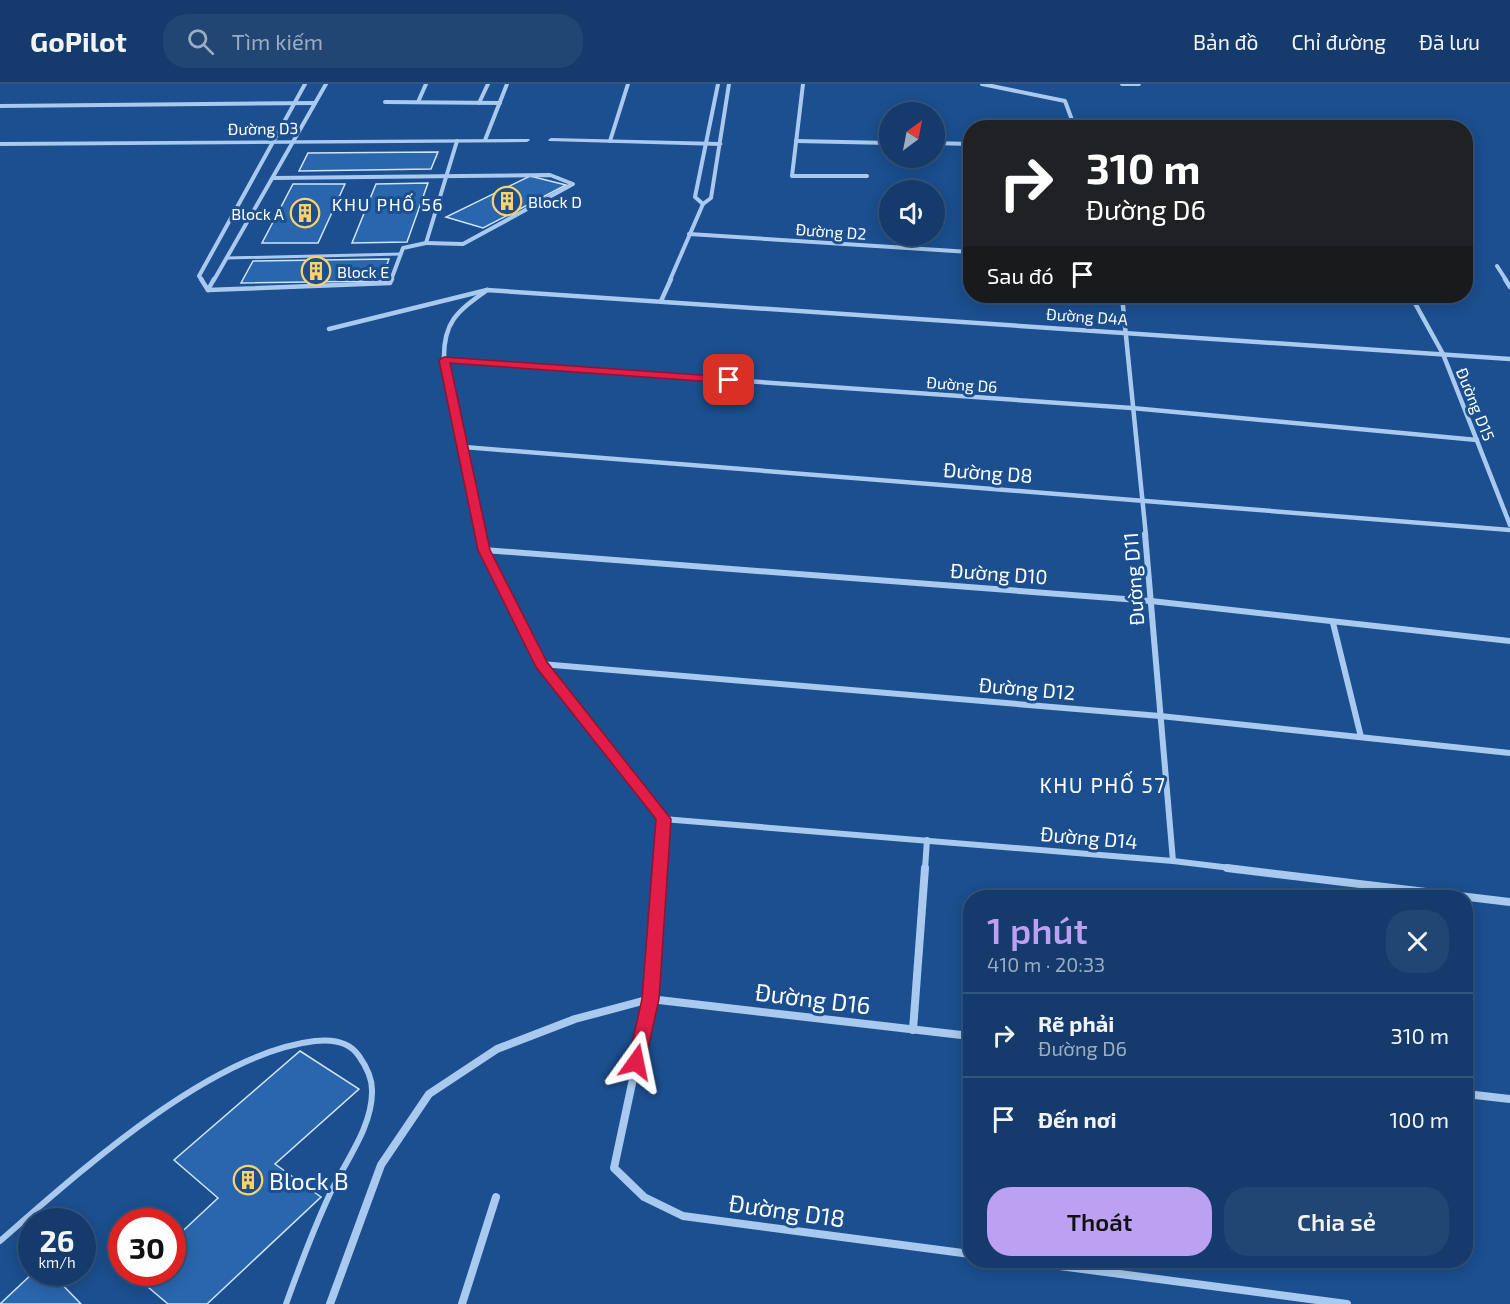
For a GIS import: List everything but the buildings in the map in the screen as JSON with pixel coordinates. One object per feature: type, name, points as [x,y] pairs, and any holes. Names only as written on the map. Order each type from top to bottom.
[{"type":"street","points":[[208,290],[199,276],[305,84]]},
{"type":"street","points":[[208,290],[326,84]]},
{"type":"street","points":[[418,102],[426,84]]},
{"type":"street","points":[[480,103],[488,84]]},
{"type":"street","points":[[485,140],[507,84]]},
{"type":"street","points":[[610,141],[628,84]]},
{"type":"street","points":[[703,204],[695,197],[708,143],[718,84]]},
{"type":"street","points":[[661,301],[703,204],[711,198],[729,84]]},
{"type":"street","points":[[803,84],[792,176],[867,176]]},
{"type":"street","points":[[982,84],[1065,100],[1072,120]]},
{"type":"street","points":[[1122,84],[1139,84]]},
{"type":"street","points":[[385,102],[500,103]]},
{"type":"street","points":[[0,106],[315,103]]},
{"type":"street","name":"Đường D3","points":[[0,144],[527,140]]},
{"type":"street","points":[[551,140],[720,144]]},
{"type":"street","points":[[426,243],[457,141]]},
{"type":"street","points":[[796,141],[879,142]]},
{"type":"street","points":[[945,143],[963,144]]},
{"type":"street","points":[[208,290],[390,283],[403,248],[426,243],[463,244],[573,184],[550,175],[273,178]]},
{"type":"street","name":"Đường D2","points":[[690,234],[963,252]]},
{"type":"street","points":[[1497,266],[1510,287]]},
{"type":"street","points":[[330,1304],[381,1165],[429,1095],[497,1049],[575,1020],[650,999],[663,819],[541,664],[484,550],[444,360],[442,339],[456,314],[487,290]]},
{"type":"street","name":"Đường D4A","points":[[329,329],[487,290],[1126,331],[1510,359]]},
{"type":"street","name":"Đường D11","points":[[1123,303],[1132,408],[1144,499],[1173,861]]},
{"type":"street","name":"Đường D15","points":[[1415,303],[1443,354],[1510,525]]},
{"type":"street","name":"Đường D6","points":[[444,360],[1132,408],[1478,440]]},
{"type":"street","name":"Đường D8","points":[[464,447],[1144,499],[1510,530]]},
{"type":"street","name":"Đường D10","points":[[484,550],[1152,601],[1510,641]]},
{"type":"street","points":[[1333,623],[1361,737]]},
{"type":"street","name":"Đường D12","points":[[541,664],[1160,716],[1510,753]]},
{"type":"street","name":"Đường D14","points":[[663,819],[1173,861],[1411,890]]},
{"type":"street","points":[[914,1030],[927,840]]},
{"type":"street","name":"Đường D14","points":[[1473,897],[1510,902]]},
{"type":"street","name":"Đường D16","points":[[650,999],[963,1035]]},
{"type":"street","name":"Đường D18","points":[[650,999],[614,1167],[644,1197],[683,1216],[963,1253]]},
{"type":"street","points":[[1473,1095],[1510,1099]]},
{"type":"street","points":[[462,1304],[496,1197]]},
{"type":"street","points":[[1075,1268],[1347,1304]]},
{"type":"lane","points":[[227,258],[401,254]]},
{"type":"lane","points":[[0,1241],[130,1135],[181,1098],[242,1062],[287,1044],[315,1039],[340,1041],[354,1049],[368,1069],[373,1093],[368,1119],[334,1184],[286,1304]]},
{"type":"place","name":"Block D","points":[[507,201]]},
{"type":"place","name":"Block A","points":[[305,213]]},
{"type":"place","name":"Block E","points":[[316,271]]},
{"type":"place","name":"Block B","points":[[248,1180]]},
{"type":"district","name":"KHU PHỐ 56","points":[[388,204]]},
{"type":"district","name":"KHU PHỐ 57","points":[[1103,784]]},
{"type":"route","points":[[636,1062],[650,999],[663,819],[541,664],[484,550],[444,360],[729,380]]}]
